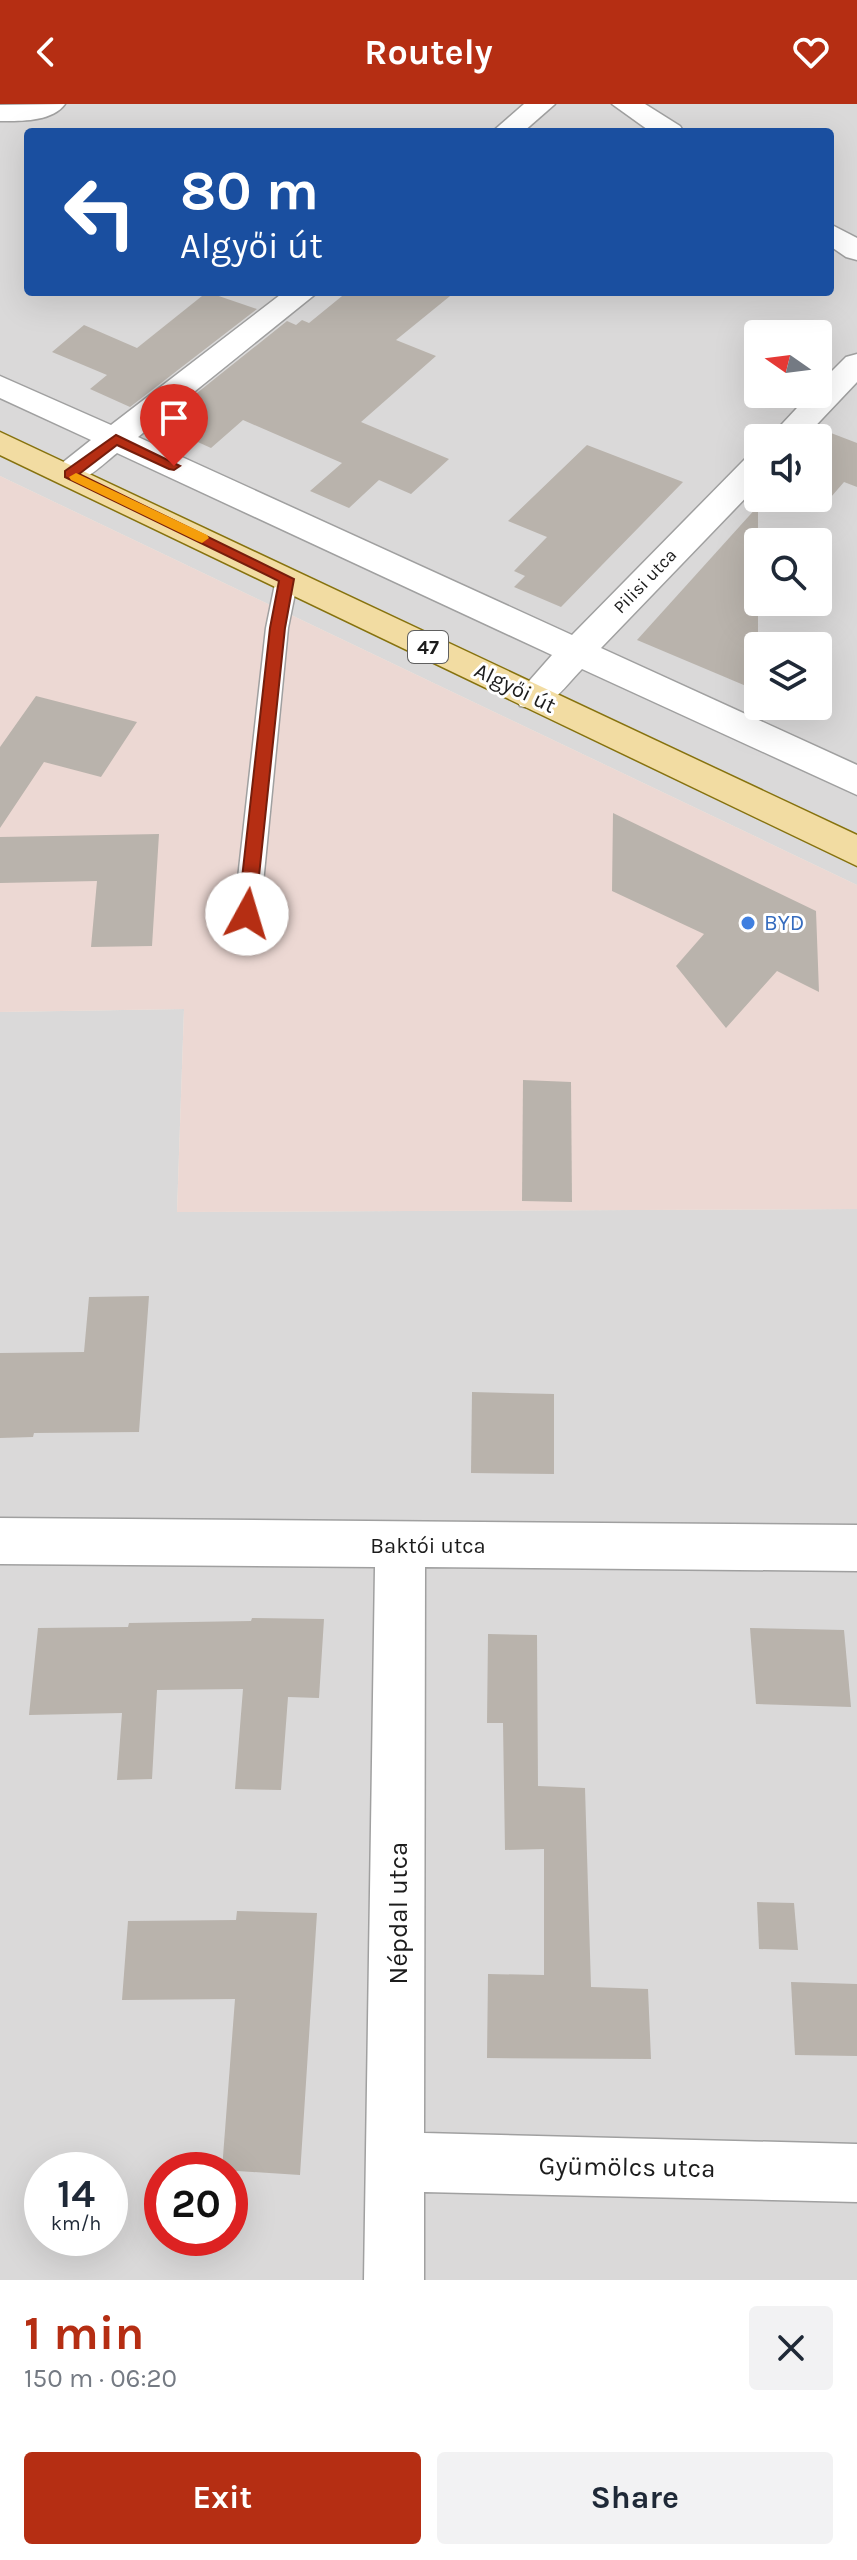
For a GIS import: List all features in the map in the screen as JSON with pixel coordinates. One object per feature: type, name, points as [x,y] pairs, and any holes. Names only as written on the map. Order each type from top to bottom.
[{"type":"main road","name":"Algyői út","points":[[0,442],[857,852]]},
{"type":"street","points":[[0,113],[30,112],[51,104]]},
{"type":"street","points":[[511,128],[541,104]]},
{"type":"street","points":[[626,104],[664,128]]},
{"type":"street","points":[[834,236],[857,251]]},
{"type":"street","points":[[69,474],[298,296]]},
{"type":"street","points":[[799,424],[857,364]]},
{"type":"street","points":[[0,386],[857,781]]},
{"type":"street","name":"Pilisi utca","points":[[533,697],[744,479]]},
{"type":"street","name":"Baktói utca","points":[[0,1541],[857,1548]]},
{"type":"street","name":"Népdal utca","points":[[394,2280],[400,1546]]},
{"type":"street","name":"Gyümölcs utca","points":[[396,2162],[857,2173]]},
{"type":"lane","points":[[247,914],[277,628],[287,579]]},
{"type":"shaded area","points":[[0,104],[857,104],[857,885],[0,476]]},
{"type":"shaded area","points":[[0,476],[857,885],[857,1209],[177,1212],[184,1009],[0,1012]]},
{"type":"shaded area","points":[[184,1009],[177,1212],[857,1209],[857,2280],[0,2280],[0,1012]]},
{"type":"building","points":[[202,296],[219,296],[257,309],[130,407],[90,389],[107,375],[52,352],[84,325],[137,348]]},
{"type":"building","points":[[342,296],[450,296],[396,340],[436,356],[361,422],[449,459],[411,494],[379,480],[349,508],[310,491],[342,463],[243,420],[211,448],[169,429],[173,426],[162,421],[287,321],[296,325],[302,320],[309,323]]},
{"type":"building","points":[[832,433],[857,443],[857,487],[844,482],[832,496]]},
{"type":"building","points":[[587,445],[683,482],[561,607],[514,587],[525,576],[514,571],[547,537],[508,521]]},
{"type":"building","points":[[753,512],[758,512],[758,528],[744,528],[744,616],[758,616],[758,632],[744,632],[744,685],[637,640]]},
{"type":"building","points":[[36,696],[137,722],[101,777],[44,762],[0,828],[0,747]]},
{"type":"building","name":"BYD","points":[[613,813],[816,911],[819,992],[777,971],[726,1028],[676,966],[704,934],[612,891]]},
{"type":"building","points":[[159,834],[152,946],[91,947],[97,881],[0,883],[0,837]]},
{"type":"building","points":[[523,1080],[571,1082],[572,1202],[522,1201]]},
{"type":"building","points":[[149,1296],[139,1432],[34,1433],[33,1437],[0,1438],[0,1353],[84,1352],[89,1297]]},
{"type":"building","points":[[472,1392],[554,1394],[554,1474],[471,1473]]},
{"type":"building","points":[[252,1618],[324,1619],[319,1698],[288,1697],[281,1790],[235,1789],[243,1689],[157,1690],[152,1779],[117,1780],[122,1713],[29,1715],[38,1628],[128,1627],[129,1623],[251,1621]]},
{"type":"building","points":[[750,1628],[844,1630],[851,1707],[756,1704]]},
{"type":"building","points":[[488,1634],[537,1635],[538,1786],[585,1788],[591,1987],[648,1989],[651,2059],[487,2058],[488,1974],[544,1975],[544,1849],[505,1850],[503,1723],[487,1723]]},
{"type":"building","points":[[757,1902],[794,1903],[798,1950],[759,1949]]},
{"type":"building","points":[[237,1911],[317,1913],[300,2175],[248,2172],[248,2152],[223,2152],[235,1999],[122,2000],[128,1921],[236,1920]]},
{"type":"building","points":[[791,1982],[857,1984],[857,2056],[795,2055]]},
{"type":"slow traffic","points":[[76,477],[202,538]]},
{"type":"place","name":"BYD","points":[[748,923]]},
{"type":"route","points":[[174,466],[116,439],[69,474],[287,579],[277,628],[247,914]]}]
